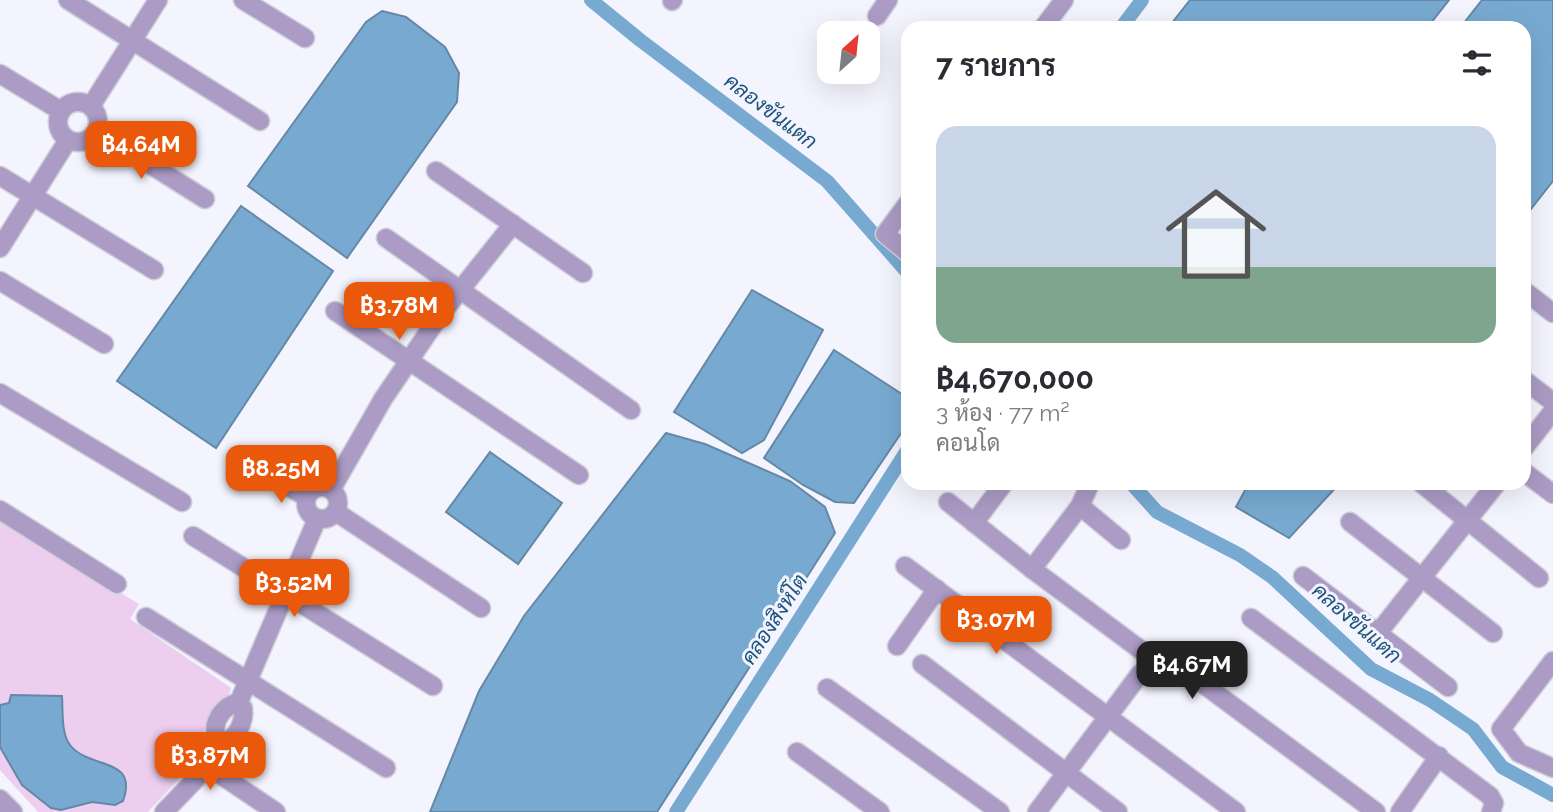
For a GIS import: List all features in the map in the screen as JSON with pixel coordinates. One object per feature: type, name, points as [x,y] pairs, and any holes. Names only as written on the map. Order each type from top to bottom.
[{"type":"street","points":[[68,0],[260,121]]},
{"type":"street","points":[[91,106],[158,0]]},
{"type":"street","points":[[243,0],[305,38]]},
{"type":"street","points":[[877,16],[888,0]]},
{"type":"street","points":[[1048,21],[1064,0]]},
{"type":"street","points":[[0,74],[61,111]]},
{"type":"street","points":[[71,103],[91,106],[99,117],[97,131],[88,140],[68,140],[58,124],[61,111],[71,103]]},
{"type":"street","points":[[97,131],[205,199]]},
{"type":"street","points":[[0,248],[68,140]]},
{"type":"street","points":[[436,171],[583,273]]},
{"type":"street","points":[[0,176],[154,270]]},
{"type":"street","points":[[901,212],[884,234],[901,247]]},
{"type":"street","points":[[331,490],[371,419],[409,361],[460,290],[513,224]]},
{"type":"street","points":[[386,238],[631,410]]},
{"type":"street","points":[[0,281],[104,345]]},
{"type":"street","points":[[1531,296],[1553,313]]},
{"type":"street","points":[[335,312],[579,475]]},
{"type":"street","points":[[1531,385],[1553,402]]},
{"type":"street","points":[[0,393],[182,502]]},
{"type":"street","points":[[1531,439],[1553,411]]},
{"type":"street","points":[[1531,477],[1553,494]]},
{"type":"street","points":[[276,479],[306,497]]},
{"type":"street","points":[[318,487],[331,490],[338,501],[336,512],[328,519],[317,519],[308,513],[306,497],[318,487]]},
{"type":"street","points":[[974,523],[999,490]]},
{"type":"street","points":[[1032,569],[1080,506],[1087,490]]},
{"type":"street","points":[[1430,490],[1539,578]]},
{"type":"street","points":[[1378,633],[1491,490]]},
{"type":"street","points":[[948,502],[1032,569],[1161,665]]},
{"type":"street","points":[[1080,506],[1121,540]]},
{"type":"street","points":[[0,510],[117,584]]},
{"type":"street","points":[[336,512],[481,608]]},
{"type":"street","points":[[164,812],[181,797],[221,742],[235,736],[245,718],[243,708],[238,704],[317,519]]},
{"type":"street","points":[[1350,522],[1493,633]]},
{"type":"street","points":[[193,536],[433,686]]},
{"type":"street","points":[[905,566],[1236,812]]},
{"type":"street","points":[[1303,576],[1448,687]]},
{"type":"street","points":[[897,646],[937,589]]},
{"type":"street","points":[[146,617],[386,768]]},
{"type":"street","points":[[1251,618],[1490,796],[1494,803],[1491,812]]},
{"type":"street","points":[[922,664],[1118,812]]},
{"type":"street","points":[[1037,812],[1139,675],[1149,668],[1161,665],[1175,667],[1187,673],[1376,812]]},
{"type":"street","points":[[1550,673],[1501,729],[1519,753],[1553,768]]},
{"type":"street","points":[[827,688],[1000,812]]},
{"type":"street","points":[[797,752],[880,812]]},
{"type":"street","points":[[1400,812],[1439,756]]},
{"type":"street","points":[[206,765],[276,812]]},
{"type":"street","points":[[0,799],[13,812]]},
{"type":"shaded area","points":[[0,520],[139,604],[130,619],[231,688],[228,696],[216,706],[204,731],[205,745],[190,767],[148,812],[38,812],[0,770]]},
{"type":"water","points":[[1190,0],[1449,0],[1432,21],[1174,21]]},
{"type":"water","points":[[1482,0],[1553,0],[1553,181],[1531,209],[1531,21],[1466,21]]},
{"type":"water","points":[[382,11],[406,17],[445,47],[459,73],[457,102],[347,258],[248,186],[366,22]]},
{"type":"water","points":[[241,206],[333,271],[216,448],[117,381]]},
{"type":"water","points":[[752,290],[823,330],[764,440],[742,453],[674,412]]},
{"type":"water","points":[[834,350],[901,393],[901,433],[854,503],[835,502],[803,485],[764,458]]},
{"type":"water","points":[[666,433],[705,444],[790,481],[825,507],[835,533],[657,812],[430,812],[479,691],[524,616]]},
{"type":"water","points":[[490,452],[562,503],[518,564],[446,512]]},
{"type":"water","points":[[1245,490],[1334,490],[1289,538],[1236,507]]},
{"type":"water","points":[[11,695],[62,696],[67,740],[78,753],[118,770],[124,777],[126,787],[123,801],[115,805],[92,802],[61,810],[51,808],[22,785],[0,747],[0,705],[9,703]]},
{"type":"waterway","name":"คลองขันแตก","points":[[591,0],[827,181],[901,265]]},
{"type":"waterway","points":[[1126,21],[1142,0]]},
{"type":"waterway","name":"คลองสิงห์โต","points":[[676,812],[901,460]]},
{"type":"waterway","name":"คลองขันแตก","points":[[1137,490],[1157,512],[1240,555],[1272,577],[1371,669],[1430,700],[1473,729],[1502,767],[1553,795]]}]
